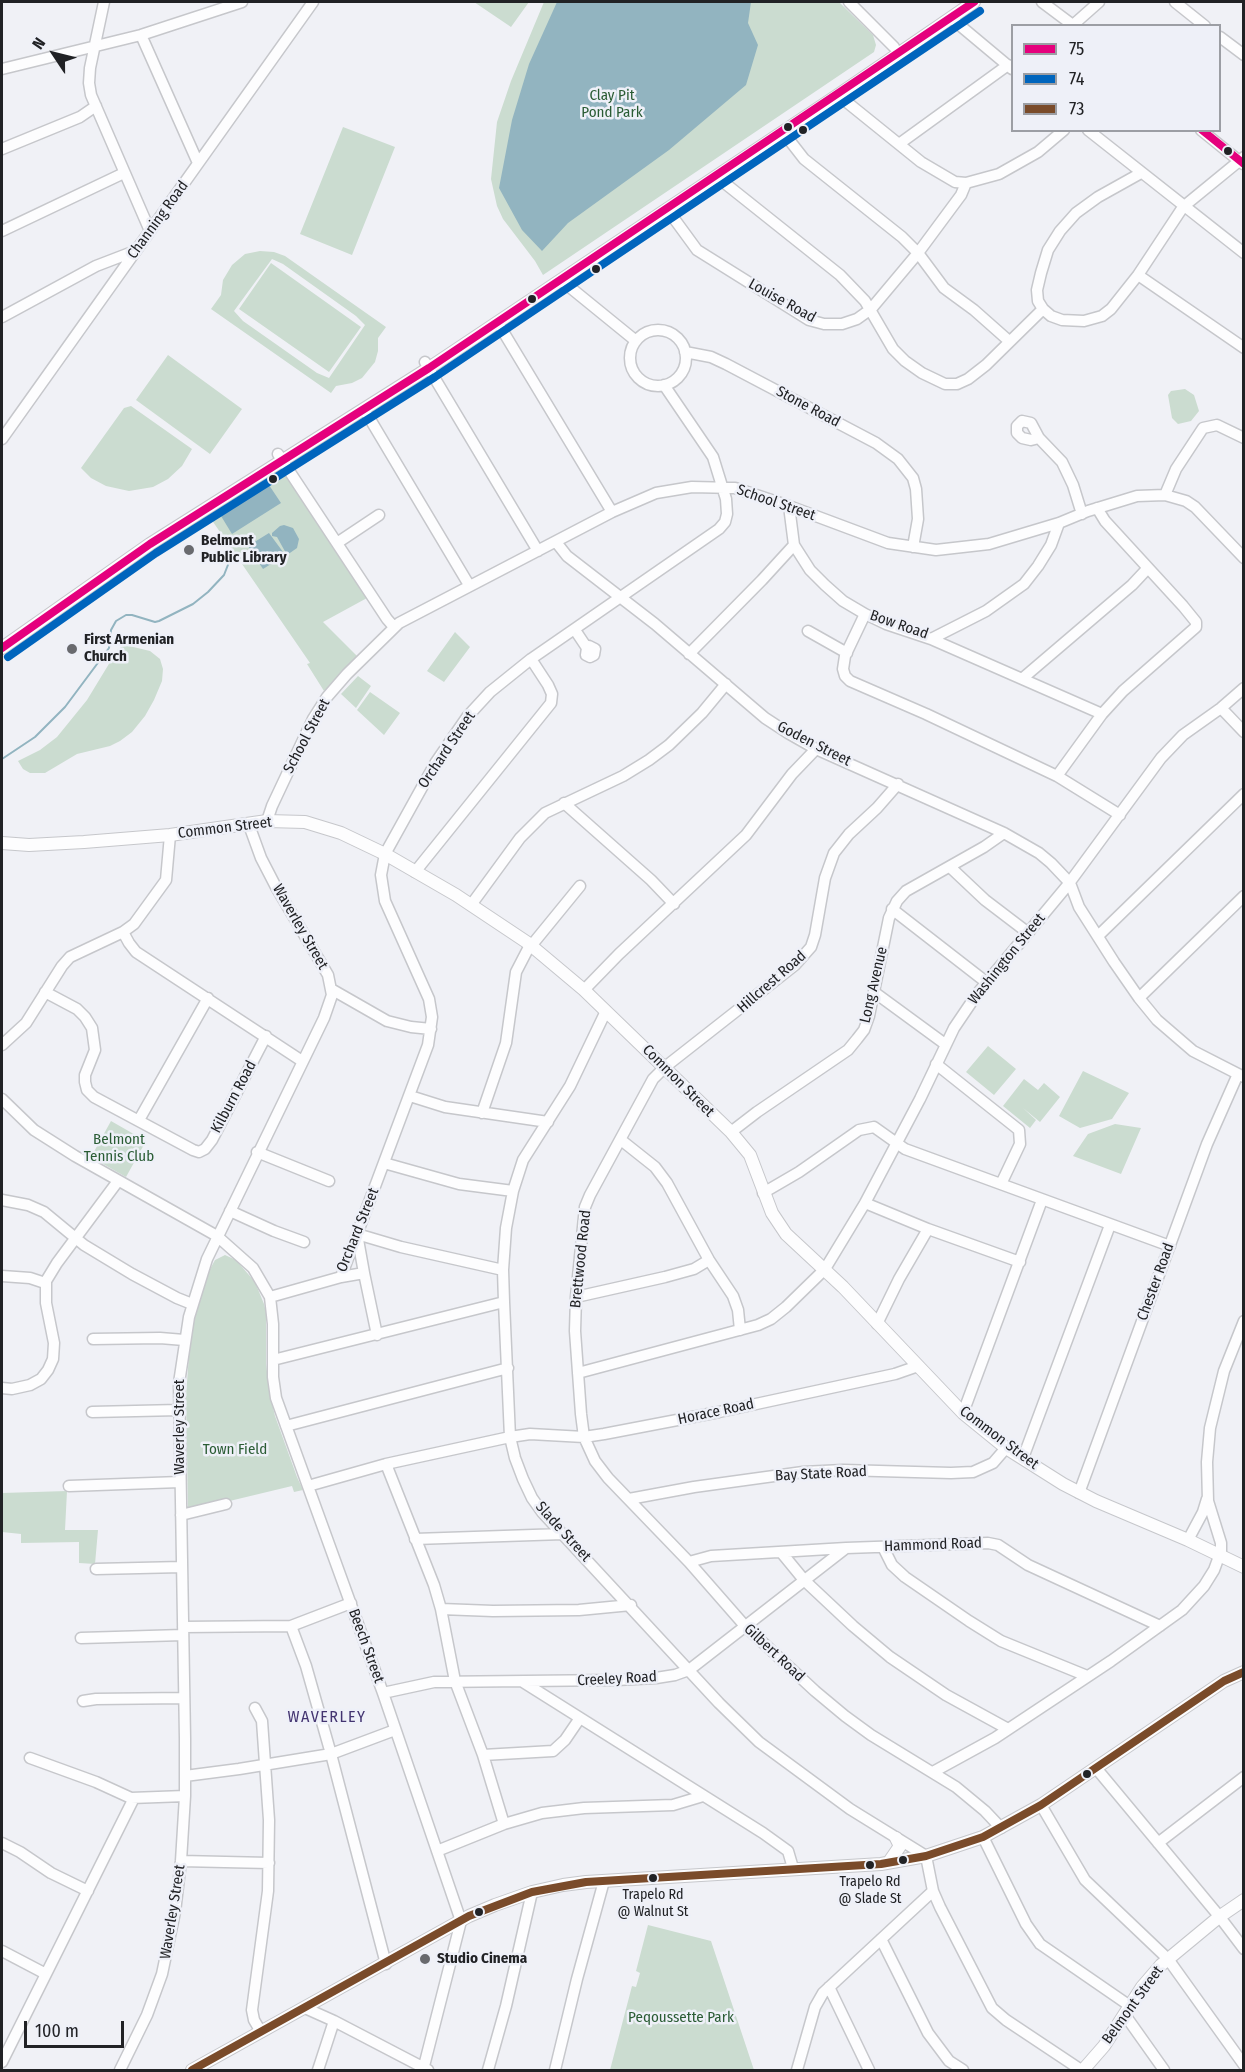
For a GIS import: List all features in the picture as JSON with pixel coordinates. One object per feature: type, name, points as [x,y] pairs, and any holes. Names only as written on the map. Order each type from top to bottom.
[{"type":"main road","points":[[2,638],[166,524],[364,409],[969,2]]},
{"type":"main road","points":[[2,648],[150,543],[280,457],[498,323],[665,206]]},
{"type":"main road","name":"Common Street","points":[[2,843],[29,845],[84,843],[170,835],[267,821],[305,822],[341,832],[385,854],[471,904],[531,945],[584,990],[731,1132],[750,1155],[763,1193],[778,1224],[786,1234],[825,1269],[963,1413],[1006,1448],[1079,1492],[1220,1554],[1244,1567]]},
{"type":"main road","points":[[1224,1681],[1244,1664]]},
{"type":"main road","points":[[197,2069],[461,1921],[495,1905],[532,1892],[563,1885],[604,1881],[889,1862],[926,1856],[983,1837],[1041,1805],[1224,1681],[1244,1672]]},
{"type":"main road","points":[[889,1862],[899,1848],[900,1842],[896,1838]]},
{"type":"main road","name":"Belmont Street","points":[[1082,2070],[1104,2046],[1151,1976],[1219,1917],[1244,1900]]},
{"type":"street","points":[[104,2],[89,83],[96,106],[150,231]]},
{"type":"street","points":[[2,69],[141,35],[216,5],[242,2]]},
{"type":"street","name":"Channing Road","points":[[2,435],[313,2]]},
{"type":"street","points":[[849,2],[897,50]]},
{"type":"street","points":[[1042,2],[1072,24]]},
{"type":"street","points":[[1074,24],[1099,2]]},
{"type":"street","points":[[1175,2],[1202,24]]},
{"type":"street","points":[[899,144],[1010,67],[948,15]]},
{"type":"street","points":[[141,35],[198,163]]},
{"type":"street","points":[[1221,38],[1244,55]]},
{"type":"street","points":[[835,93],[943,177],[955,182],[966,183],[999,174],[1038,152],[1062,132]]},
{"type":"street","points":[[2,149],[80,117],[96,106]]},
{"type":"street","points":[[781,129],[804,159],[879,217],[918,253],[945,288],[1009,341]]},
{"type":"street","points":[[1090,132],[1244,253]]},
{"type":"street","points":[[1141,173],[1098,197],[1076,213],[1060,231],[1048,250],[1037,290],[1038,301],[1051,316],[1062,320],[1084,321],[1102,316],[1120,299],[1138,275],[1183,207],[1242,160],[1204,132]]},
{"type":"street","points":[[2,231],[124,173]]},
{"type":"street","points":[[713,174],[840,275],[871,309],[881,331],[893,349],[922,373],[945,384],[957,384],[975,375],[1043,309]]},
{"type":"street","name":"Louise Road","points":[[665,206],[697,250],[809,320],[824,324],[842,324],[857,320],[871,309],[918,253],[961,195],[966,183]]},
{"type":"street","points":[[2,317],[102,263],[135,251]]},
{"type":"street","points":[[1138,275],[1244,348]]},
{"type":"street","points":[[561,280],[636,341]]},
{"type":"street","points":[[498,323],[612,512]]},
{"type":"street","points":[[663,330],[676,337],[685,352],[684,367],[681,373],[672,382],[664,385],[649,385],[637,376],[632,368],[630,358],[636,341],[647,332],[663,330]]},
{"type":"street","name":"Stone Road","points":[[685,352],[711,357],[726,364],[876,443],[898,459],[912,478],[918,501],[918,519],[913,547]]},
{"type":"street","points":[[427,365],[538,551]]},
{"type":"street","name":"Orchard Street","points":[[270,1297],[340,1277],[428,1045],[431,1006],[382,890],[381,870],[385,854],[430,773],[462,723],[490,692],[531,659],[719,529],[727,514],[726,499],[713,457],[664,385]]},
{"type":"street","points":[[364,409],[470,585]]},
{"type":"street","points":[[1165,495],[1176,469],[1203,428],[1217,425],[1244,438]]},
{"type":"street","points":[[1039,438],[1062,462],[1073,485],[1082,514]]},
{"type":"street","points":[[280,457],[394,627]]},
{"type":"street","name":"School Street","points":[[267,821],[296,754],[327,697],[394,627],[410,616],[612,512],[656,493],[674,489],[723,487],[749,492],[888,543],[936,550],[972,548],[1002,541],[1137,496],[1165,495],[1186,501],[1195,507],[1244,558]]},
{"type":"street","name":"Bow Road","points":[[789,506],[794,545],[810,570],[825,585],[843,601],[866,614],[886,624],[931,639],[986,612],[1024,584],[1051,545],[1059,523]]},
{"type":"street","points":[[1057,776],[1102,714],[1123,691],[1196,626],[1196,622],[1183,606],[1147,569],[1105,521],[1097,508]]},
{"type":"street","points":[[337,543],[379,515]]},
{"type":"street","name":"Goden Street","points":[[556,542],[567,556],[765,718],[788,734],[816,749],[1004,833],[1039,853],[1070,883]]},
{"type":"street","points":[[689,654],[794,545]]},
{"type":"street","points":[[1023,678],[1132,585],[1147,569]]},
{"type":"street","points":[[866,614],[847,653],[843,669],[850,681],[1057,776],[1120,815]]},
{"type":"street","points":[[575,630],[587,648]]},
{"type":"street","points":[[808,631],[847,653]]},
{"type":"street","points":[[931,639],[1102,714]]},
{"type":"street","points":[[415,872],[436,843],[551,703],[552,694],[548,685],[531,659]]},
{"type":"street","points":[[471,904],[530,826],[545,813],[623,776],[650,760],[702,713],[726,684]]},
{"type":"street","name":"Washington Street","points":[[578,1373],[740,1330],[771,1318],[825,1269],[865,1203],[945,1044],[986,982],[1070,883],[1171,747],[1244,688]]},
{"type":"street","points":[[1221,708],[1244,732]]},
{"type":"street","points":[[584,990],[619,954],[746,835],[781,787],[816,749]]},
{"type":"street","name":"Hillcrest Road","points":[[665,1067],[764,991],[803,957],[811,947],[815,935],[825,878],[834,853],[849,834],[898,784]]},
{"type":"street","points":[[1098,936],[1244,794]]},
{"type":"street","points":[[564,803],[651,880],[674,904]]},
{"type":"street","name":"Waverley Street","points":[[120,2070],[147,2016],[162,1974],[175,1912],[182,1861],[185,1776],[179,1383],[184,1340],[192,1304],[207,1259],[324,1018],[332,995],[328,975],[261,858],[249,825]]},
{"type":"street","name":"Long Avenue","points":[[731,1132],[848,1050],[864,1030],[892,909],[906,891],[1004,833]]},
{"type":"street","points":[[2,1046],[26,1023],[70,957],[123,932],[134,924],[166,880],[170,835]]},
{"type":"street","points":[[950,867],[985,900],[1027,932]]},
{"type":"street","points":[[1070,883],[1079,907],[1139,998],[1157,1020],[1176,1039],[1210,1061],[1241,1075]]},
{"type":"street","points":[[483,1113],[506,1043],[516,972],[531,945],[580,886]]},
{"type":"street","points":[[1139,998],[1244,896]]},
{"type":"street","points":[[892,909],[986,982]]},
{"type":"street","points":[[123,932],[136,952],[302,1061]]},
{"type":"street","points":[[331,989],[387,1021],[431,1029]]},
{"type":"street","name":"Kilburn Road","points":[[45,992],[77,1009],[92,1028],[95,1050],[86,1075],[87,1090],[94,1097],[199,1152],[205,1149],[212,1140],[266,1036]]},
{"type":"street","points":[[874,992],[945,1044]]},
{"type":"street","points":[[139,1120],[208,998]]},
{"type":"street","name":"Slade Street","points":[[606,1011],[570,1086],[523,1160],[513,1191],[503,1270],[510,1437],[515,1458],[532,1498],[542,1512],[759,1742],[850,1809],[926,1856]]},
{"type":"street","points":[[936,1064],[1019,1130],[1020,1144],[1001,1184]]},
{"type":"street","name":"Brettwood Road","points":[[584,1437],[575,1330],[585,1207],[646,1090],[665,1067]]},
{"type":"street","name":"Chester Road","points":[[1079,1492],[1207,1144],[1241,1075]]},
{"type":"street","points":[[410,1096],[445,1107],[548,1122]]},
{"type":"street","name":"Beech Street","points":[[2,1099],[30,1128],[118,1181],[218,1236],[253,1268],[270,1297],[276,1398],[383,1693],[461,1921]]},
{"type":"street","points":[[763,1193],[799,1172],[860,1130],[874,1127],[905,1149],[1170,1246]]},
{"type":"street","points":[[621,1140],[655,1167],[666,1183],[709,1260],[733,1296],[738,1310],[740,1330]]},
{"type":"street","points":[[258,1152],[329,1181]]},
{"type":"street","points":[[384,1162],[459,1184],[513,1191]]},
{"type":"street","points":[[2,1388],[18,1389],[36,1383],[51,1364],[54,1344],[46,1303],[45,1283],[57,1263],[118,1181]]},
{"type":"street","points":[[2,1200],[28,1205],[44,1212],[76,1238],[132,1274],[192,1304]]},
{"type":"street","points":[[963,1413],[1042,1200]]},
{"type":"street","points":[[865,1203],[928,1229],[1020,1262]]},
{"type":"street","points":[[230,1211],[304,1242]]},
{"type":"street","points":[[1023,1458],[1110,1225]]},
{"type":"street","points":[[877,1324],[899,1279],[928,1229]]},
{"type":"street","points":[[377,1335],[357,1234],[401,1247],[503,1270]]},
{"type":"street","points":[[576,1297],[694,1269],[709,1260]]},
{"type":"street","points":[[340,1277],[364,1273]]},
{"type":"street","points":[[2,1276],[30,1278],[45,1283]]},
{"type":"street","points":[[273,1360],[504,1302]]},
{"type":"street","points":[[933,1772],[979,1749],[1160,1626],[1196,1596],[1211,1575],[1220,1554],[1221,1543],[1210,1510],[1208,1496],[1208,1446],[1213,1412],[1229,1357],[1244,1321]]},
{"type":"street","points":[[93,1339],[184,1340]]},
{"type":"street","name":"Horace Road","points":[[308,1486],[386,1464],[510,1437],[530,1434],[584,1437],[719,1412],[895,1374],[918,1366]]},
{"type":"street","points":[[286,1426],[508,1368]]},
{"type":"street","points":[[92,1412],[179,1410]]},
{"type":"street","name":"Gilbert Road","points":[[584,1437],[595,1461],[608,1478],[745,1626],[845,1716],[871,1735],[933,1772],[985,1810],[1000,1828]]},
{"type":"street","name":"Bay State Road","points":[[629,1499],[694,1487],[803,1472],[843,1470],[973,1472],[993,1463],[1006,1448]]},
{"type":"street","points":[[386,1464],[441,1609],[455,1681],[483,1755],[504,1824]]},
{"type":"street","points":[[69,1486],[180,1482]]},
{"type":"street","points":[[1188,1540],[1203,1512],[1208,1496]]},
{"type":"street","points":[[181,1515],[226,1504]]},
{"type":"street","points":[[415,1539],[563,1534]]},
{"type":"street","name":"Hammond Road","points":[[688,1562],[711,1556],[988,1543],[998,1545],[1028,1565],[1160,1626]]},
{"type":"street","points":[[883,1547],[892,1566],[969,1621],[1001,1641],[1087,1676]]},
{"type":"street","name":"Creeley Road","points":[[383,1693],[416,1684],[455,1681],[656,1678],[689,1670],[846,1548]]},
{"type":"street","points":[[782,1552],[804,1580],[853,1626],[916,1677],[1008,1729]]},
{"type":"street","points":[[96,1569],[182,1567]]},
{"type":"street","points":[[81,1638],[291,1626],[351,1603]]},
{"type":"street","points":[[441,1609],[579,1610],[631,1605]]},
{"type":"street","points":[[291,1626],[306,1666],[331,1754],[386,1964]]},
{"type":"street","points":[[523,1681],[789,1851],[793,1868]]},
{"type":"street","points":[[83,1701],[184,1698]]},
{"type":"street","points":[[255,1708],[262,1720],[269,1820],[269,1863],[264,1925],[252,2010],[254,2020],[261,2032]]},
{"type":"street","points":[[483,1755],[553,1750],[565,1740],[580,1718]]},
{"type":"street","points":[[185,1776],[331,1754],[395,1730]]},
{"type":"street","points":[[30,1758],[88,1778],[134,1798],[185,1796]]},
{"type":"street","points":[[1096,1768],[1244,1949]]},
{"type":"street","points":[[1158,1843],[1244,1777]]},
{"type":"street","points":[[437,1851],[504,1824],[542,1813],[584,1808],[673,1805],[703,1796]]},
{"type":"street","points":[[2,2062],[134,1798]]},
{"type":"street","points":[[1041,1805],[1092,1888],[1168,1959],[1244,2065]]},
{"type":"street","points":[[983,1837],[1026,1924],[1040,1944],[1127,2011],[1164,2070]]},
{"type":"street","points":[[2,1843],[88,1892]]},
{"type":"street","points":[[926,1856],[933,1891],[992,2008],[1006,2020],[1082,2070]]},
{"type":"street","points":[[182,1861],[269,1863]]},
{"type":"street","points":[[555,2070],[604,1881]]},
{"type":"street","points":[[797,2070],[815,2007],[829,1987],[933,1891]]},
{"type":"street","points":[[488,2070],[506,2006],[532,1892]]},
{"type":"street","points":[[305,2008],[425,2070],[461,1921]]},
{"type":"street","points":[[881,1939],[928,2033],[949,2061],[963,2070]]},
{"type":"street","points":[[2,1951],[46,1974]]},
{"type":"street","points":[[829,1987],[869,2070]]},
{"type":"street","points":[[318,2070],[334,2021]]},
{"type":"green space","points":[[474,2],[529,2],[511,27]]},
{"type":"green space","name":"Clay Pit Pond Park","points":[[544,2],[839,2],[873,35],[876,45],[874,52],[543,275],[503,219],[497,206],[491,179],[497,122],[511,81]]},
{"type":"green space","points":[[343,127],[395,147],[352,255],[300,234]]},
{"type":"green space","points":[[260,251],[285,256],[386,327],[378,338],[375,362],[362,378],[352,383],[336,386],[331,393],[211,309],[221,295],[223,280],[232,265],[245,254]],"holes":[[[272,259],[283,264],[356,316],[365,325],[329,378],[317,373],[243,321],[234,311]]]},
{"type":"green space","points":[[271,263],[361,327],[329,372],[239,309]]},
{"type":"green space","points":[[168,355],[242,409],[210,454],[136,400]]},
{"type":"green space","points":[[1185,389],[1194,395],[1199,411],[1191,421],[1178,424],[1172,418],[1168,395],[1171,391]]},
{"type":"green space","points":[[131,406],[192,449],[182,466],[168,479],[153,487],[129,491],[106,486],[91,478],[81,468],[124,408]]},
{"type":"green space","points":[[284,470],[367,598],[323,622],[357,656],[324,691],[307,664],[310,663],[209,516]]},
{"type":"green space","points":[[455,632],[470,647],[444,682],[427,671]]},
{"type":"green space","points":[[125,645],[150,651],[160,659],[163,669],[162,681],[154,700],[132,732],[110,746],[77,754],[45,773],[30,773],[23,769],[18,761],[40,750],[57,737],[87,700],[118,649]]},
{"type":"green space","points":[[358,676],[371,686],[356,708],[341,694]]},
{"type":"green space","points":[[370,692],[400,713],[384,735],[357,710]]},
{"type":"green space","points":[[988,1046],[1016,1069],[994,1095],[966,1072]]},
{"type":"green space","points":[[1083,1071],[1129,1093],[1112,1119],[1080,1128],[1059,1116]]},
{"type":"green space","points":[[1024,1079],[1038,1090],[1044,1083],[1060,1097],[1040,1122],[1023,1108],[1036,1120],[1030,1128],[1003,1106]]},
{"type":"green space","name":"Belmont Tennis Club","points":[[111,1121],[146,1141],[126,1177],[91,1157]]},
{"type":"green space","points":[[1115,1124],[1141,1128],[1121,1174],[1073,1156],[1088,1134]]},
{"type":"green space","name":"Town Field","points":[[225,1255],[236,1260],[255,1282],[264,1304],[266,1364],[270,1395],[275,1416],[303,1490],[294,1492],[292,1486],[188,1511],[186,1396],[190,1341],[209,1271],[215,1260]]},
{"type":"green space","points":[[67,1491],[65,1530],[98,1530],[95,1564],[79,1563],[79,1542],[21,1543],[21,1534],[2,1532],[2,1493]]},
{"type":"green space","name":"Peqoussette Park","points":[[648,1925],[711,1941],[754,2070],[610,2070],[632,1986],[636,1987],[640,1973],[636,1971]]},
{"type":"water","name":"Clay Pit Pond Park","points":[[557,2],[751,2],[748,23],[758,45],[746,85],[669,150],[568,223],[542,251],[522,230],[499,188],[512,120],[529,64]]},
{"type":"water","points":[[269,485],[281,503],[232,534],[221,516]]},
{"type":"water","points":[[284,525],[293,528],[299,539],[297,548],[287,555],[277,537],[272,536],[272,533]]},
{"type":"water","points":[[269,533],[286,556],[275,562],[268,553],[265,555],[271,564],[263,569],[248,546]]},
{"type":"waterway","points":[[2,759],[35,737],[65,707],[109,648],[111,630],[116,621],[126,615],[132,615],[155,622],[193,604],[224,575],[233,552]]},
{"type":"transit line","name":"75","points":[[2,648],[150,544],[429,368],[974,2]]},
{"type":"transit line","name":"74","points":[[8,657],[156,553],[435,377],[980,11]]},
{"type":"transit line","name":"75","points":[[1204,132],[1244,164]]},
{"type":"transit line","name":"73","points":[[192,2070],[469,1916],[532,1892],[586,1882],[881,1864],[926,1856],[983,1837],[1041,1805],[1224,1681],[1244,1672]]},
{"type":"place","name":"Belmont Public Library","points":[[189,550]]},
{"type":"place","name":"First Armenian Church","points":[[72,649]]},
{"type":"place","name":"Trapelo Rd @ Slade St","points":[[870,1865]]},
{"type":"place","name":"Trapelo Rd @ Walnut St","points":[[653,1878]]},
{"type":"place","name":"Studio Cinema","points":[[425,1959]]},
{"type":"district","name":"WAVERLEY","points":[[327,1718]]}]
